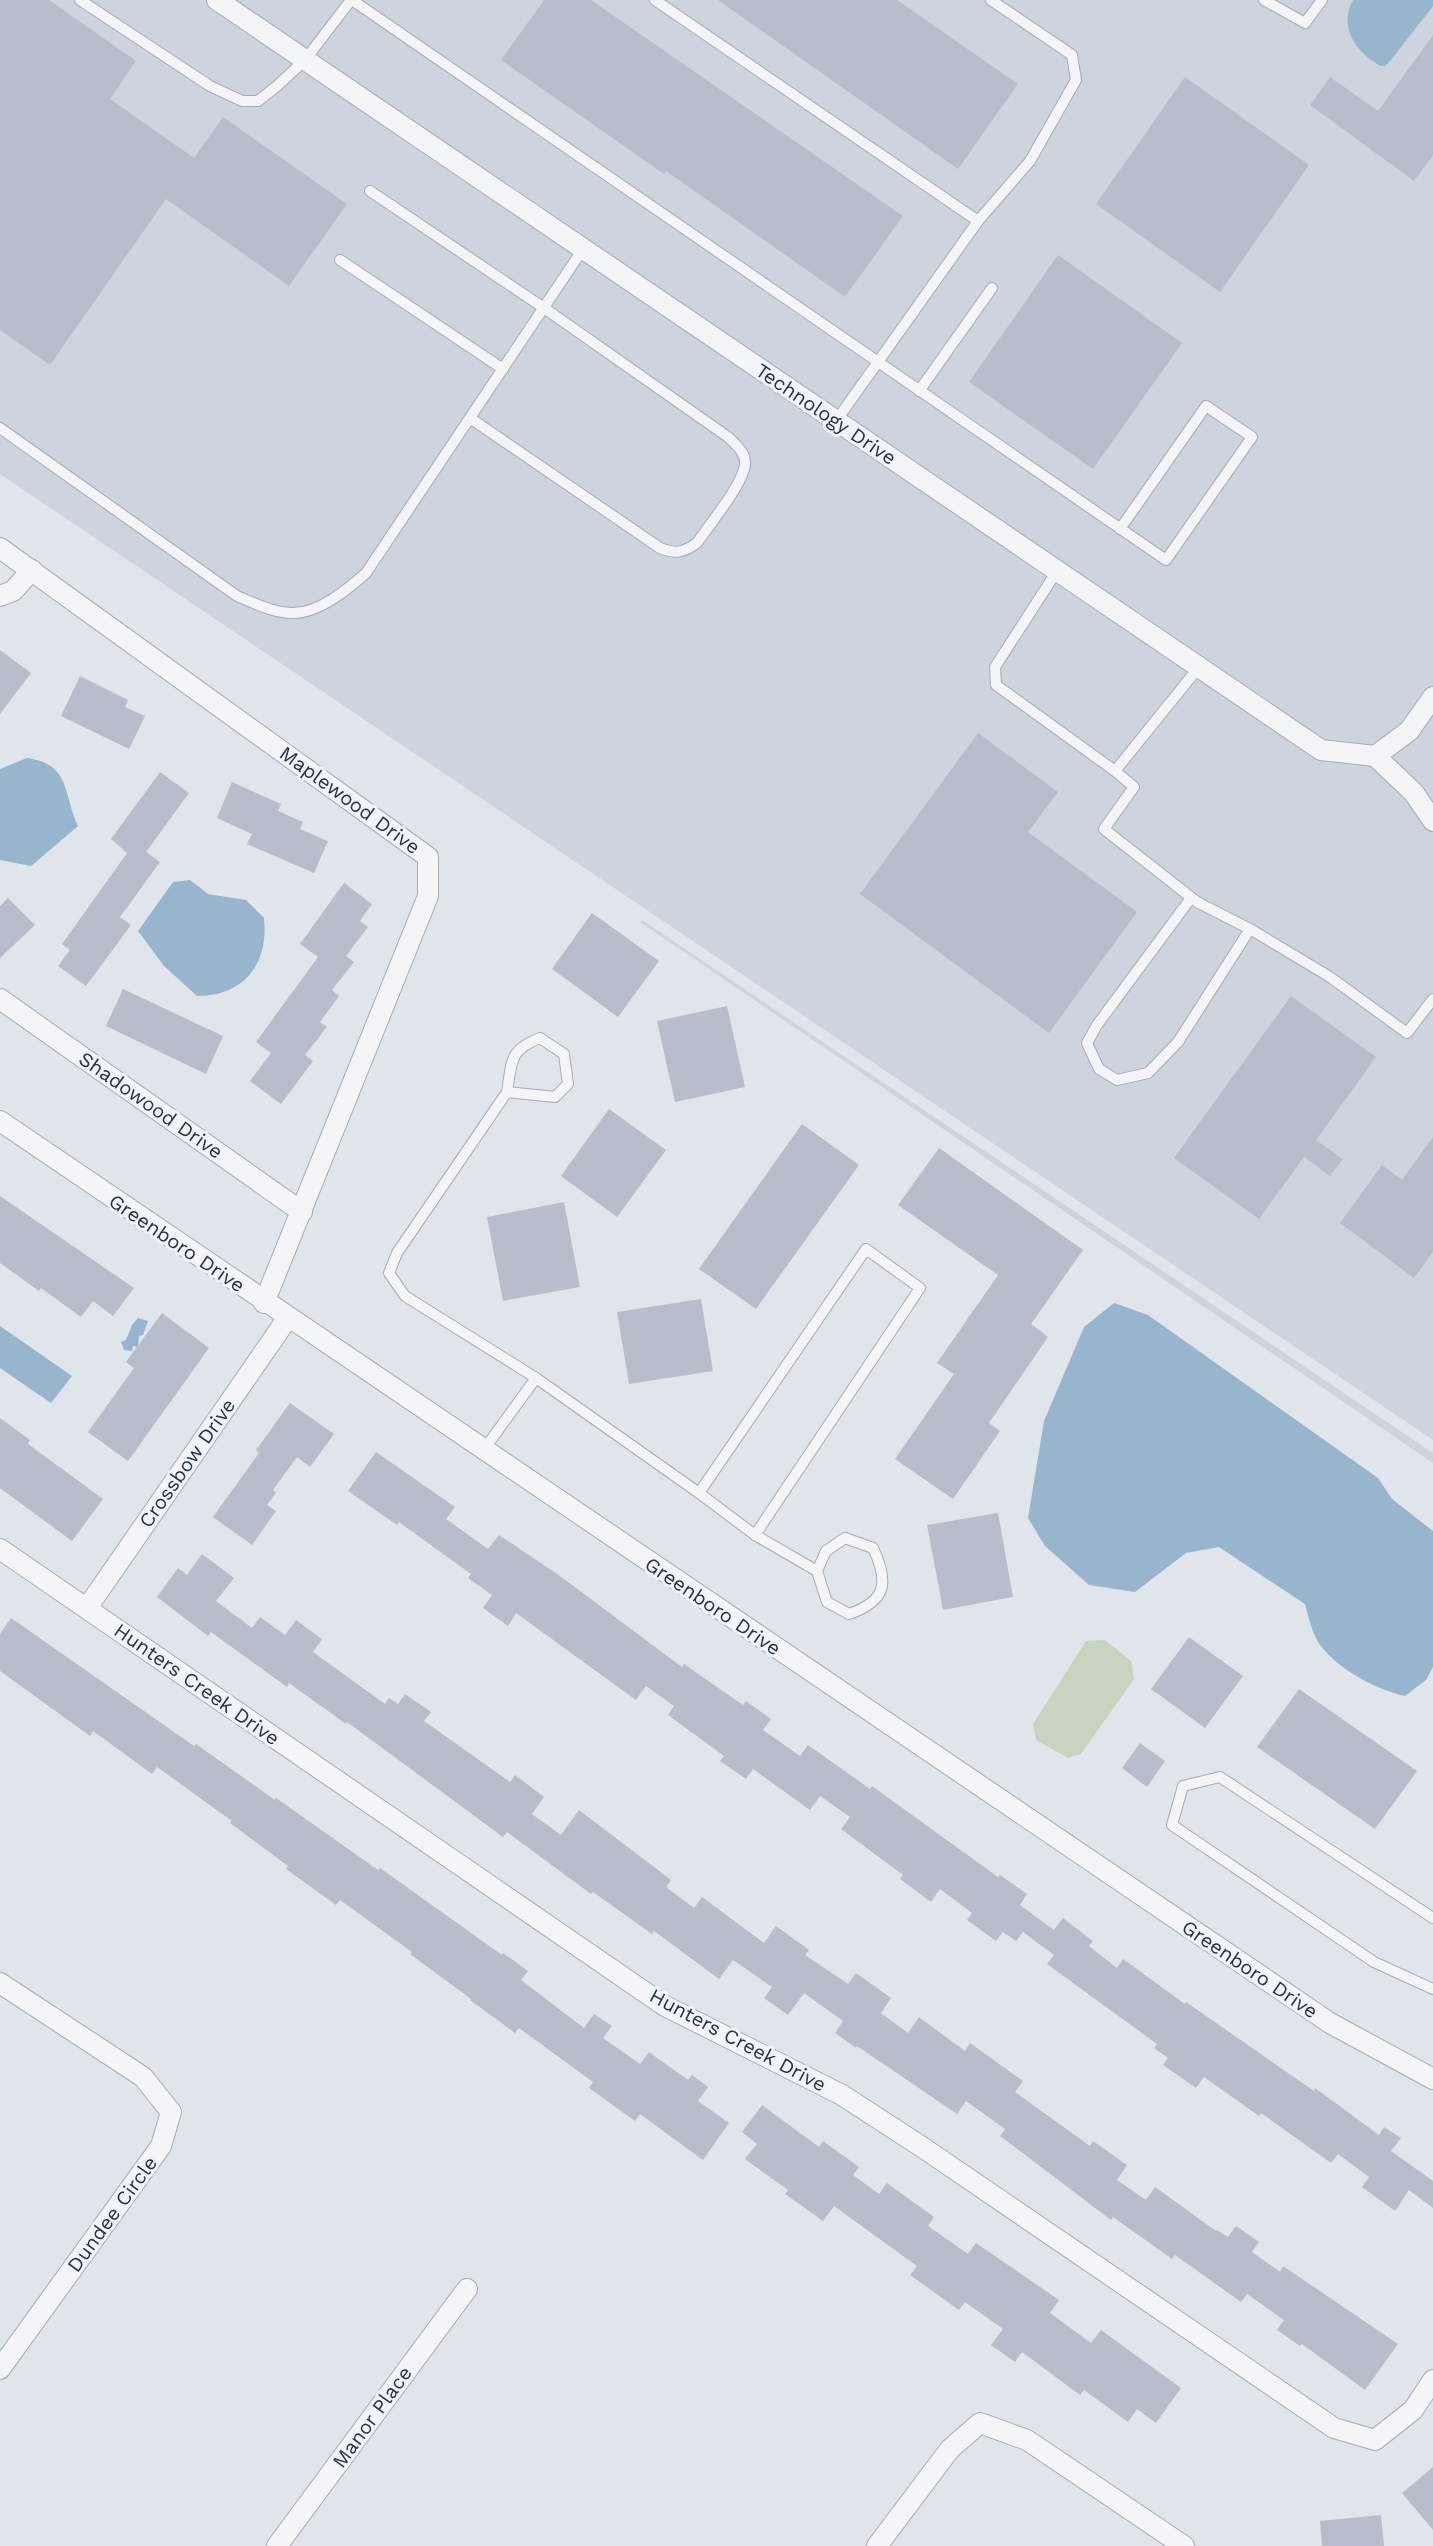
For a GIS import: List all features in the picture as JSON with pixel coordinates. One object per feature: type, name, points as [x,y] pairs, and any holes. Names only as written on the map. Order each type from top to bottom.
[{"type":"street","name":"Technology Drive","points":[[217,0],[1321,750],[1375,756]]},
{"type":"street","name":"Maplewood Drive","points":[[0,548],[428,857],[428,896],[264,1303]]},
{"type":"street","points":[[0,596],[13,591],[32,570]]},
{"type":"street","points":[[1433,697],[1409,731],[1375,756],[1414,793],[1433,821]]},
{"type":"street","name":"Shadowood Drive","points":[[0,999],[302,1212]]},
{"type":"street","name":"Greenboro Drive","points":[[0,1121],[287,1319],[1330,2023],[1433,2079]]},
{"type":"street","name":"Crossbow Drive","points":[[87,1608],[287,1319]]},
{"type":"street","name":"Hunters Creek Drive","points":[[0,1549],[665,2006],[842,2095],[1334,2428],[1375,2440],[1413,2410],[1433,2380]]},
{"type":"street","name":"Dundee Circle","points":[[0,1983],[143,2077],[171,2112],[161,2146],[0,2369]]},
{"type":"street","name":"Manor Place","points":[[277,2546],[467,2289]]},
{"type":"street","points":[[877,2546],[950,2449],[980,2423],[1027,2440],[1184,2546]]},
{"type":"lane","points":[[80,0],[210,86],[242,101],[258,101],[305,60],[352,0],[919,391],[1120,529],[1166,560],[1252,437],[1206,406],[1120,529]]},
{"type":"lane","points":[[655,0],[978,221]]},
{"type":"lane","points":[[836,421],[978,221],[1030,161],[1076,80],[1072,55],[991,0]]},
{"type":"lane","points":[[1264,0],[1305,23],[1322,0]]},
{"type":"lane","points":[[370,191],[728,437],[742,451],[745,462],[742,476],[697,543],[687,551],[674,553],[660,548],[470,418]]},
{"type":"lane","points":[[0,428],[237,596],[270,609],[295,614],[341,596],[366,573],[583,249]]},
{"type":"lane","points":[[340,260],[503,369]]},
{"type":"lane","points":[[919,391],[992,288]]},
{"type":"lane","points":[[1057,571],[995,667],[996,685],[1134,787],[1104,829],[1191,898],[1330,977],[1407,1033],[1433,999]]},
{"type":"lane","points":[[1115,771],[1199,667]]},
{"type":"lane","points":[[1191,898],[1087,1043],[1099,1069],[1117,1080],[1148,1073],[1178,1042],[1250,929]]},
{"type":"lane","points":[[507,1092],[555,1097],[568,1084],[564,1054],[540,1038],[522,1045],[512,1061],[507,1092],[397,1253],[389,1273],[405,1296],[536,1378],[755,1535],[817,1571],[827,1602],[849,1614],[870,1607],[882,1588],[883,1568],[873,1548],[845,1538],[826,1551],[817,1571]]},
{"type":"lane","points":[[699,1493],[866,1249],[920,1288],[755,1535]]},
{"type":"lane","points":[[483,1451],[536,1378]]},
{"type":"lane","points":[[1433,1918],[1220,1777],[1183,1786],[1172,1825],[1374,1962],[1433,1989]]},
{"type":"shaded area","points":[[0,0],[1433,0],[1433,1440],[0,474]]},
{"type":"shaded area","points":[[642,920],[1433,1453],[1433,1463],[640,922]]},
{"type":"green space","points":[[1105,1640],[1131,1661],[1134,1679],[1081,1754],[1068,1758],[1036,1740],[1033,1724],[1086,1641]]},
{"type":"water","points":[[1353,0],[1433,0],[1433,6],[1391,60],[1381,66],[1364,54],[1352,38],[1348,20]]},
{"type":"water","points":[[27,758],[41,761],[59,774],[78,826],[31,866],[0,860],[0,769]]},
{"type":"water","points":[[190,880],[208,894],[246,900],[264,918],[262,950],[250,974],[228,990],[214,995],[197,996],[164,966],[138,931],[173,882]]},
{"type":"water","points":[[1114,1303],[1148,1315],[1378,1478],[1392,1499],[1433,1531],[1433,1667],[1426,1680],[1405,1696],[1353,1674],[1320,1645],[1305,1604],[1219,1547],[1186,1553],[1135,1592],[1089,1585],[1045,1546],[1028,1518],[1044,1421],[1084,1327]]},
{"type":"water","points":[[138,1318],[148,1321],[143,1335],[139,1336],[138,1347],[133,1346],[132,1351],[124,1350],[121,1342],[126,1340]]},
{"type":"water","points":[[0,1326],[72,1376],[51,1403],[0,1368]]},
{"type":"building","points":[[0,0],[49,0],[136,61],[110,99],[194,158],[223,117],[347,204],[289,286],[166,199],[50,365],[0,330]]},
{"type":"building","points":[[544,0],[591,0],[903,216],[845,297],[501,60]]},
{"type":"building","points":[[718,0],[897,0],[1018,84],[958,169]]},
{"type":"building","points":[[1433,35],[1433,155],[1414,181],[1310,105],[1330,77],[1378,111]]},
{"type":"building","points":[[1185,77],[1309,165],[1220,292],[1096,204]]},
{"type":"building","points":[[1058,255],[1182,343],[1093,469],[969,382]]},
{"type":"building","points":[[0,650],[31,673],[0,714]]},
{"type":"building","points":[[80,676],[128,700],[125,707],[145,716],[129,749],[61,716]]},
{"type":"building","points":[[978,733],[1058,792],[1028,832],[1137,912],[1049,1033],[860,894]]},
{"type":"building","points":[[160,772],[189,793],[146,852],[160,862],[120,917],[131,925],[86,986],[58,966],[70,950],[62,944],[127,853],[111,839]]},
{"type":"building","points":[[232,782],[281,804],[278,811],[303,822],[300,829],[328,841],[314,873],[247,844],[252,834],[217,818]]},
{"type":"building","points":[[344,883],[372,904],[360,921],[368,927],[346,956],[354,962],[332,990],[339,996],[320,1022],[327,1027],[305,1055],[313,1061],[281,1104],[250,1081],[271,1053],[256,1042],[318,957],[300,944]]},
{"type":"building","points":[[8,898],[35,925],[0,958],[0,906]]},
{"type":"building","points":[[592,913],[659,961],[618,1017],[552,969]]},
{"type":"building","points":[[123,989],[223,1036],[206,1074],[106,1026]]},
{"type":"building","points":[[1291,996],[1376,1057],[1316,1140],[1343,1159],[1330,1176],[1304,1157],[1259,1219],[1174,1158]]},
{"type":"building","points":[[727,1006],[745,1087],[675,1102],[657,1021]]},
{"type":"building","points":[[609,1109],[666,1150],[617,1217],[561,1176]]},
{"type":"building","points":[[802,1124],[859,1165],[756,1309],[699,1269]]},
{"type":"building","points":[[1433,1137],[1433,1252],[1414,1278],[1340,1223],[1382,1165],[1402,1180]]},
{"type":"building","points":[[939,1148],[1083,1250],[1031,1324],[1048,1337],[989,1423],[1000,1431],[953,1499],[895,1459],[954,1374],[937,1363],[998,1275],[898,1205]]},
{"type":"building","points":[[0,1196],[134,1288],[113,1316],[93,1301],[81,1317],[0,1263]]},
{"type":"building","points":[[564,1202],[580,1287],[503,1301],[487,1217]]},
{"type":"building","points":[[701,1299],[713,1371],[629,1384],[617,1312]]},
{"type":"building","points":[[162,1313],[209,1348],[128,1461],[88,1432],[134,1368],[126,1362]]},
{"type":"building","points":[[290,1403],[334,1434],[310,1467],[297,1457],[273,1490],[276,1492],[267,1505],[276,1511],[252,1545],[213,1517]]},
{"type":"building","points":[[0,1418],[30,1440],[28,1444],[103,1499],[72,1541],[0,1488]]},
{"type":"building","points":[[376,1452],[455,1507],[446,1519],[488,1549],[499,1535],[560,1576],[682,1667],[684,1664],[743,1705],[746,1701],[771,1719],[763,1730],[800,1756],[808,1745],[870,1789],[872,1786],[998,1877],[1000,1875],[1027,1894],[1020,1905],[1054,1930],[1063,1918],[1093,1941],[1089,1946],[1117,1968],[1123,1959],[1314,2091],[1315,2088],[1379,2135],[1384,2127],[1401,2138],[1391,2151],[1433,2181],[1433,2208],[1409,2190],[1395,2211],[1362,2187],[1369,2177],[1338,2154],[1331,2163],[1204,2077],[1196,2088],[1163,2065],[1168,2058],[1154,2048],[1157,2044],[1047,1964],[1054,1955],[1023,1932],[1016,1941],[1003,1932],[996,1941],[967,1920],[972,1913],[940,1889],[931,1902],[900,1879],[903,1875],[841,1829],[850,1817],[820,1796],[810,1810],[753,1769],[746,1779],[720,1761],[724,1756],[668,1715],[674,1706],[646,1686],[636,1700],[516,1613],[508,1626],[483,1608],[492,1595],[468,1578],[471,1574],[399,1522],[397,1525],[348,1491]]},
{"type":"building","points":[[998,1513],[1013,1597],[943,1610],[927,1525]]},
{"type":"building","points":[[202,1554],[234,1578],[216,1601],[252,1628],[260,1617],[285,1635],[296,1620],[322,1639],[313,1652],[385,1704],[389,1698],[398,1704],[405,1694],[431,1712],[424,1721],[510,1782],[515,1775],[544,1797],[532,1814],[561,1835],[579,1810],[671,1880],[666,1887],[694,1908],[702,1897],[764,1943],[776,1926],[809,1950],[805,1955],[848,1984],[856,1973],[891,1998],[881,2013],[908,2033],[919,2017],[965,2051],[970,2043],[1023,2081],[1015,2092],[1090,2146],[1093,2141],[1127,2165],[1117,2180],[1146,2200],[1155,2187],[1228,2237],[1236,2226],[1259,2242],[1252,2252],[1280,2272],[1283,2266],[1398,2344],[1365,2390],[1302,2344],[1300,2346],[1277,2330],[1284,2320],[1247,2294],[1241,2302],[1175,2255],[1172,2259],[1113,2217],[1111,2220],[1000,2136],[1005,2129],[966,2101],[957,2114],[856,2048],[835,2033],[843,2021],[804,1993],[788,2015],[764,1998],[772,1987],[733,1960],[719,1979],[654,1931],[652,1934],[593,1892],[591,1894],[507,1832],[503,1837],[347,1722],[289,1683],[287,1687],[211,1632],[208,1636],[157,1597],[178,1568],[187,1575]]},
{"type":"building","points":[[11,1618],[194,1746],[196,1744],[503,1953],[528,1971],[521,1980],[584,2028],[594,2014],[612,2026],[603,2038],[640,2064],[649,2052],[688,2080],[692,2075],[708,2087],[698,2101],[729,2123],[703,2160],[640,2114],[635,2121],[589,2088],[593,2082],[519,2028],[515,2033],[340,1900],[336,1905],[286,1869],[288,1866],[230,1823],[232,1821],[157,1767],[152,1774],[93,1731],[90,1736],[0,1671],[0,1634]]},
{"type":"building","points":[[1189,1637],[1243,1676],[1205,1728],[1151,1689]]},
{"type":"building","points":[[1299,1689],[1417,1771],[1375,1829],[1257,1747]]},
{"type":"building","points":[[1140,1743],[1165,1761],[1147,1787],[1122,1768]]},
{"type":"building","points":[[762,2105],[819,2147],[823,2141],[859,2167],[853,2175],[879,2194],[887,2183],[934,2217],[928,2226],[968,2254],[976,2243],[1059,2300],[1050,2313],[1091,2343],[1101,2330],[1181,2388],[1156,2423],[1137,2409],[1128,2422],[1084,2390],[1080,2395],[1022,2352],[1015,2362],[991,2345],[1003,2329],[965,2302],[959,2310],[910,2275],[917,2266],[834,2206],[823,2221],[785,2194],[788,2190],[745,2159],[757,2144],[742,2132]]},
{"type":"building","points":[[1433,2467],[1433,2530],[1402,2493]]},
{"type":"building","points":[[1381,2515],[1384,2546],[1322,2546],[1320,2521]]}]
